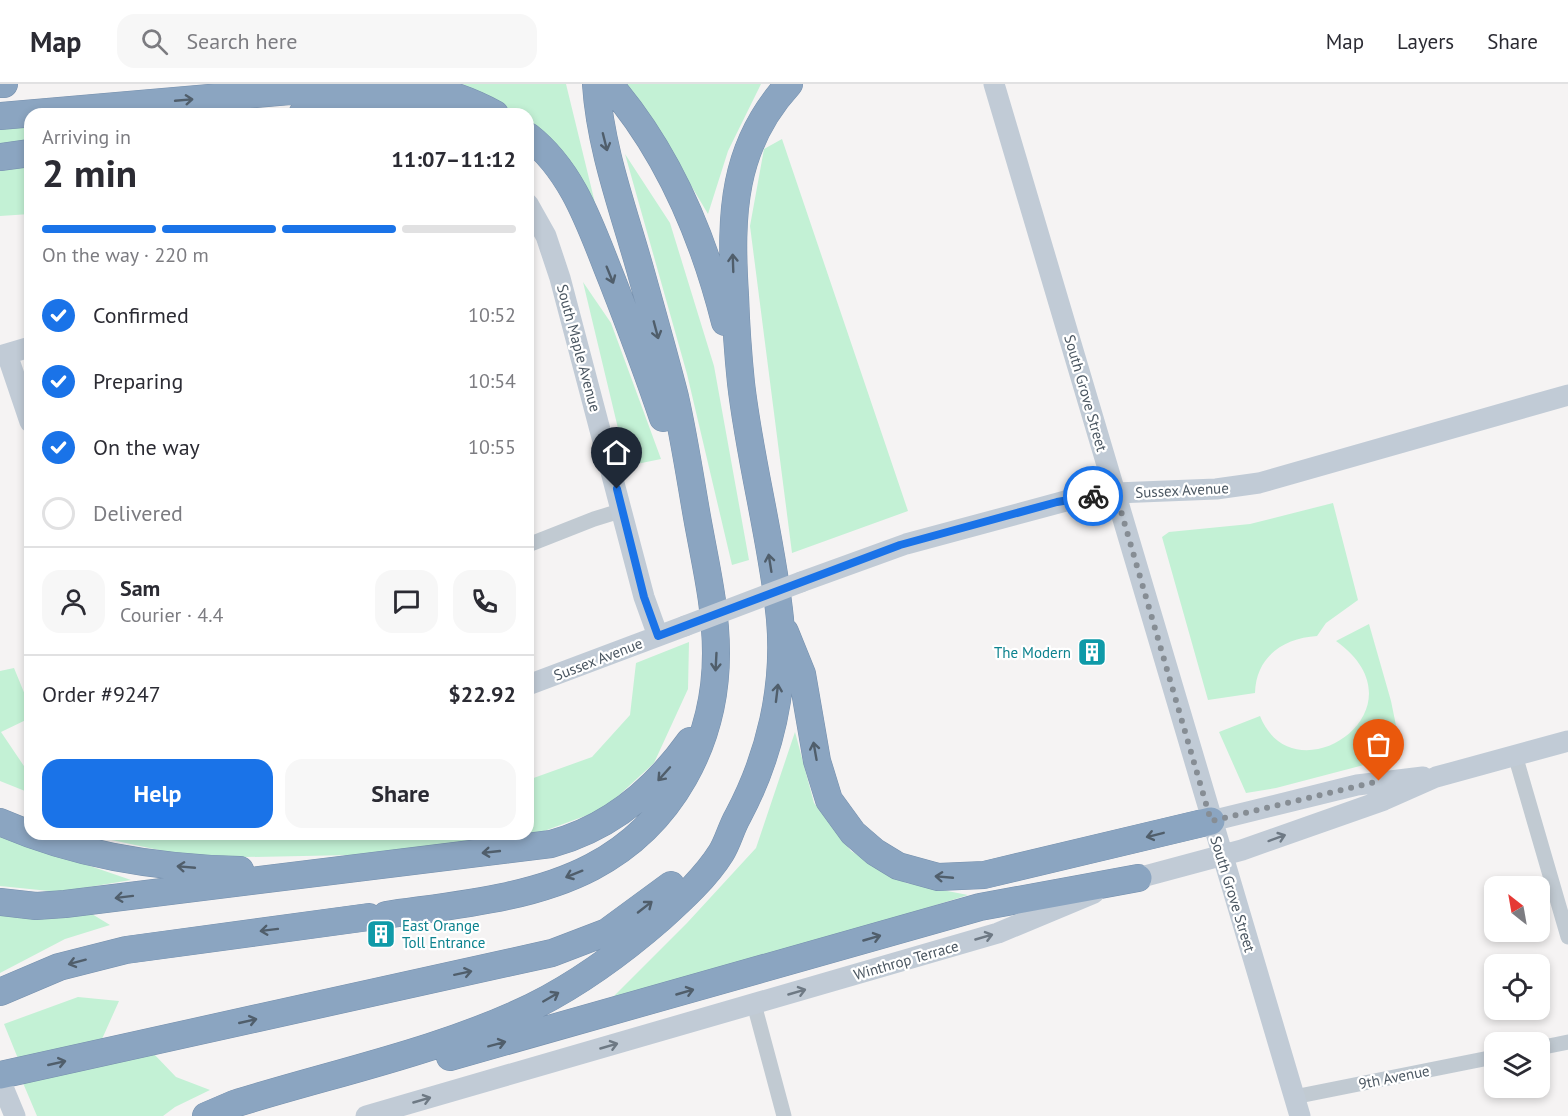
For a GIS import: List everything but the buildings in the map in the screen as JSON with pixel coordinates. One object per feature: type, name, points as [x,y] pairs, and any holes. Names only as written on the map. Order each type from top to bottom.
[{"type":"highway","points":[[93,108],[371,84]]},
{"type":"highway","points":[[390,84],[438,91],[483,108]]},
{"type":"highway","points":[[0,992],[59,968],[126,950],[378,916],[530,889],[572,876],[605,859],[636,837],[672,799],[697,752],[710,709],[715,672],[716,636],[707,567],[675,398],[607,149],[596,84]]},
{"type":"highway","points":[[206,1116],[234,1104],[484,1028],[548,999],[591,972],[643,933],[690,889],[723,851],[732,827],[754,786],[766,753],[779,678],[780,620],[741,384],[715,285],[694,225],[660,155],[609,84]]},
{"type":"highway","points":[[741,384],[734,280],[735,194],[742,163],[753,136],[789,84]]},
{"type":"highway","points":[[357,108],[385,105],[421,108]]},
{"type":"highway","points":[[0,116],[24,114]]},
{"type":"highway","points":[[534,142],[564,174],[580,201],[650,379],[698,521]]},
{"type":"highway","points":[[0,157],[24,154]]},
{"type":"highway","points":[[534,162],[567,196],[598,245]]},
{"type":"highway","points":[[780,620],[802,675],[817,762],[829,800],[853,833],[875,852],[898,866],[938,877],[984,875],[1211,821]]},
{"type":"highway","points":[[0,902],[36,906],[65,904],[535,847],[566,840],[594,828],[635,801],[661,777],[682,751],[710,709]]},
{"type":"highway","points":[[0,822],[24,830]]},
{"type":"highway","points":[[0,1074],[552,953],[607,932],[666,890],[712,839],[732,827]]},
{"type":"highway","points":[[51,840],[82,851],[169,865],[264,870],[391,864]]},
{"type":"highway","points":[[398,1055],[441,1059],[980,907],[1138,878]]},
{"type":"main road","name":"South Grove Street","points":[[994,84],[1297,1106]]},
{"type":"main road","name":"South Maple Avenue","points":[[534,215],[546,236],[561,278],[644,597],[658,636]]},
{"type":"main road","points":[[24,349],[3,355],[24,407]]},
{"type":"main road","name":"Sussex Avenue","points":[[534,683],[906,544],[1057,502],[1116,494],[1216,489],[1259,483],[1568,395]]},
{"type":"main road","name":"Winthrop Terrace","points":[[366,1116],[998,933],[1101,890],[1222,856],[1384,800],[1436,777],[1568,741]]},
{"type":"main road","name":"Winthrop Terrace","points":[[1211,821],[1357,785],[1436,777]]},
{"type":"main road","points":[[0,1080],[15,1116]]},
{"type":"street","points":[[534,543],[600,516],[623,510]]},
{"type":"street","points":[[1515,755],[1568,937]]},
{"type":"street","points":[[754,1004],[784,1116]]},
{"type":"street","points":[[1550,1046],[1568,1042]]},
{"type":"street","name":"9th Avenue","points":[[1297,1106],[1484,1059]]},
{"type":"green space","points":[[462,84],[566,84],[595,203],[541,130],[534,126],[534,108],[504,108]]},
{"type":"green space","points":[[624,84],[761,84],[728,151],[708,214],[680,167]]},
{"type":"green space","points":[[24,124],[24,140],[0,144],[0,125]]},
{"type":"green space","points":[[782,139],[908,511],[792,553],[750,226],[764,149]]},
{"type":"green space","points":[[625,154],[670,223],[714,366],[749,560],[732,565],[687,374]]},
{"type":"green space","points":[[24,166],[24,214],[0,216],[0,170]]},
{"type":"green space","points":[[583,282],[611,323],[661,459],[627,466]]},
{"type":"green space","points":[[1333,503],[1358,600],[1326,623],[1317,636],[1294,641],[1274,651],[1260,669],[1255,693],[1208,700],[1162,537],[1169,532],[1250,524]]},
{"type":"green space","points":[[1369,624],[1391,701],[1402,755],[1276,788],[1246,793],[1219,732],[1260,716],[1277,740],[1300,750],[1324,748],[1346,736],[1363,717],[1369,693],[1361,667],[1336,641]]},
{"type":"green space","points":[[689,642],[688,689],[654,763],[604,809],[534,834],[534,778],[592,757],[630,715],[636,663]]},
{"type":"green space","points":[[14,668],[24,692],[24,721],[1,732],[24,766],[24,791],[0,781],[0,671]]},
{"type":"green space","points":[[795,732],[814,803],[851,851],[906,883],[968,895],[879,923],[613,997],[687,923],[756,848]]},
{"type":"green space","points":[[0,835],[131,880],[59,892],[0,886]]},
{"type":"green space","points":[[112,840],[483,840],[352,855],[197,858]]},
{"type":"green space","points":[[0,909],[87,911],[110,925],[65,939],[0,973]]},
{"type":"green space","points":[[78,997],[119,1001],[102,1039],[19,1061],[4,1024]]},
{"type":"green space","points":[[153,1053],[176,1077],[210,1090],[175,1107],[163,1116],[37,1116],[23,1083]]},
{"type":"way so far","points":[[1093,496],[1116,494],[1211,821],[1379,781]]},
{"type":"place","name":"The Modern","points":[[1092,652]]},
{"type":"place","name":"East Orange Toll Entrance","points":[[381,934]]},
{"type":"route","points":[[617,489],[644,597],[658,636],[900,545],[1057,502],[1093,496]]}]
